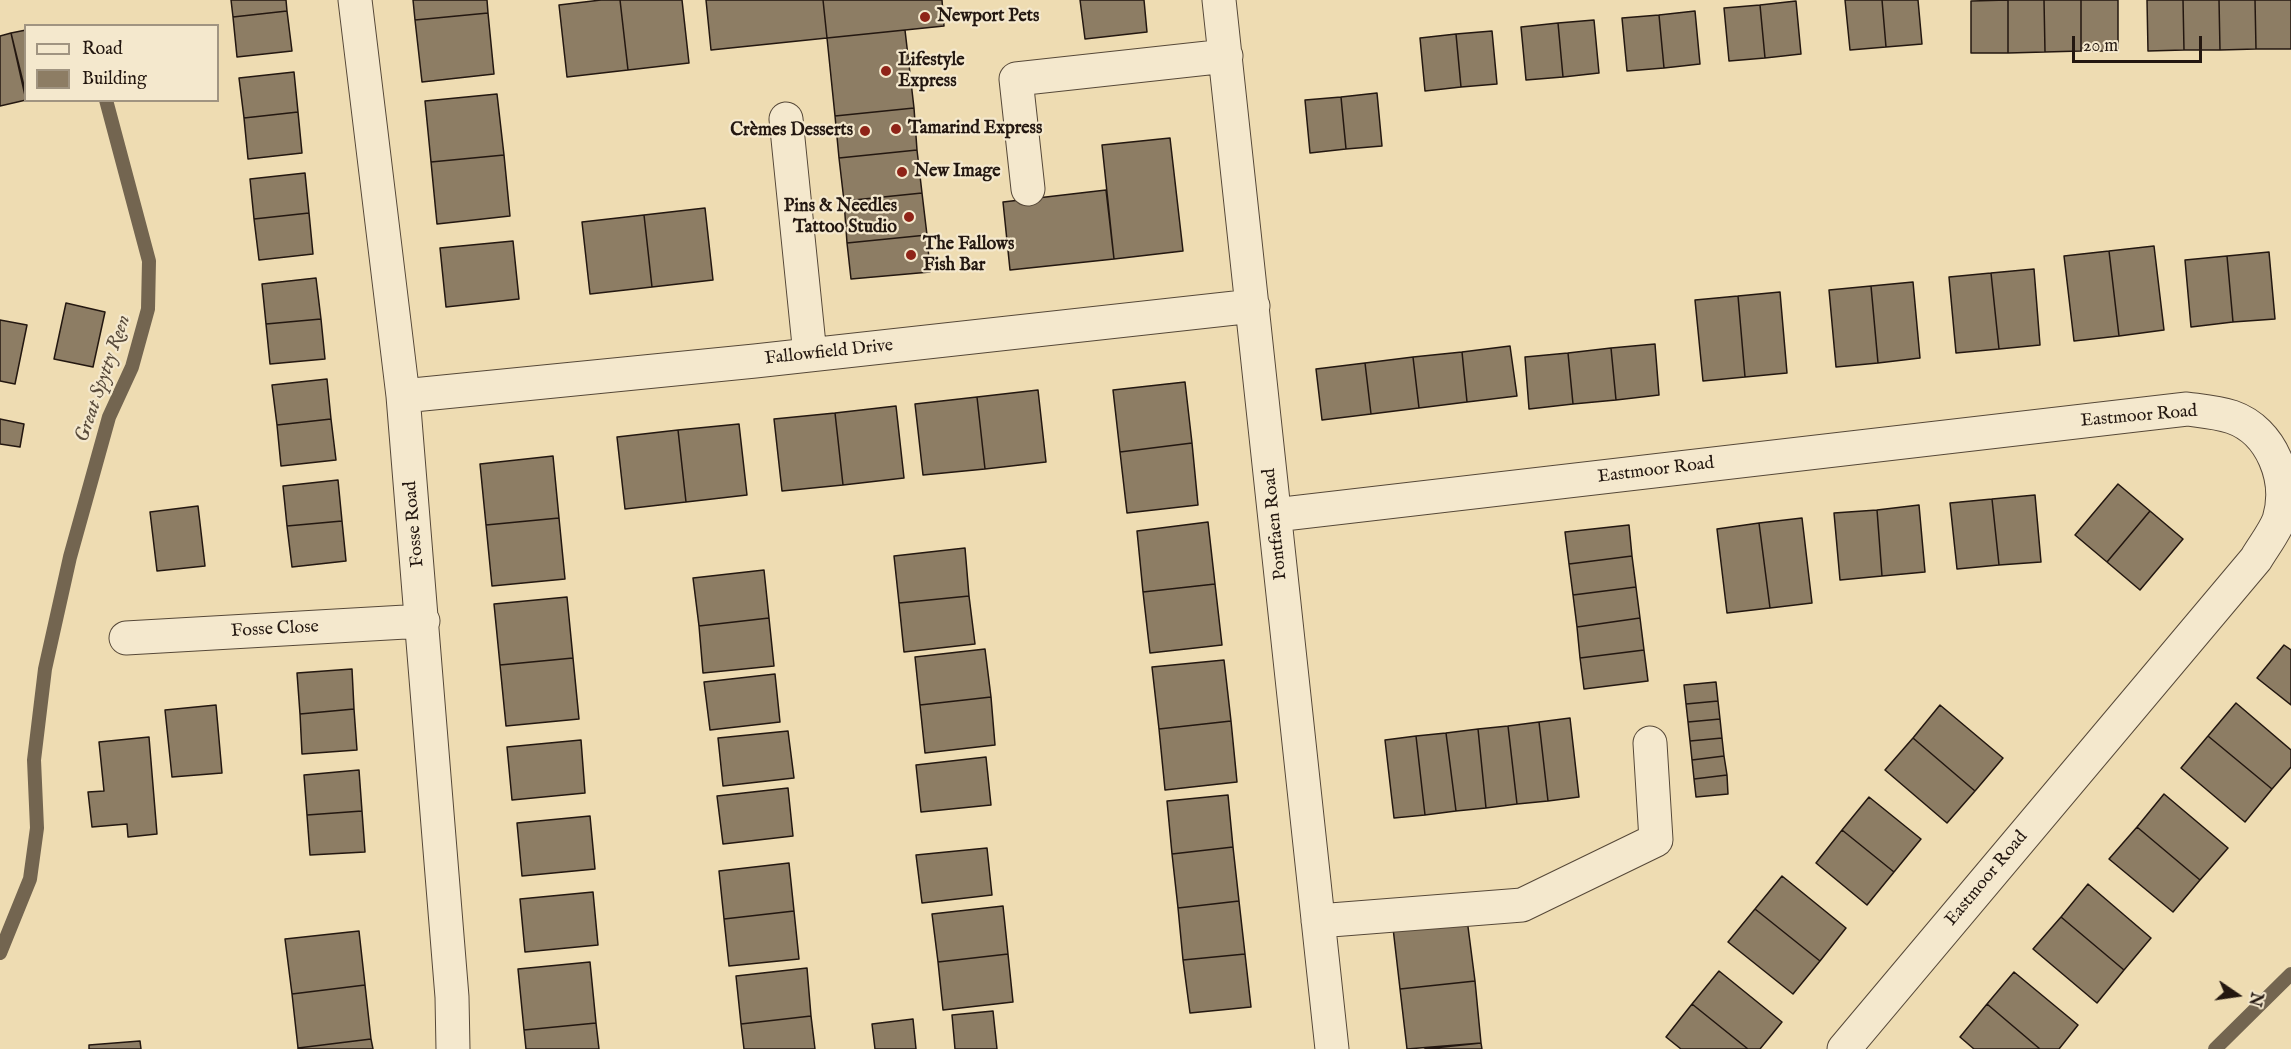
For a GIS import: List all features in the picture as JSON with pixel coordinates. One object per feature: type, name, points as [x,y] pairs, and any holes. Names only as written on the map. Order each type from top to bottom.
[{"type":"street","name":"Fosse Road","points":[[355,0],[403,396],[452,997],[453,1049]]},
{"type":"street","name":"Pontfaen Road","points":[[1219,0],[1332,1049]]},
{"type":"street","points":[[1028,189],[1016,80],[1226,57]]},
{"type":"street","points":[[786,119],[810,355]]},
{"type":"street","name":"Fallowfield Drive","points":[[403,396],[810,355],[1253,306]]},
{"type":"street","name":"Eastmoor Road","points":[[1275,515],[2187,409],[2212,411],[2235,418],[2261,434],[2278,458],[2285,485],[2280,519],[2256,560],[1844,1049]]},
{"type":"street","name":"Fosse Close","points":[[126,638],[423,621]]},
{"type":"street","points":[[1318,921],[1522,905],[1656,840],[1650,743]]},
{"type":"building","points":[[231,0],[286,0],[287,11],[233,17]]},
{"type":"building","points":[[413,0],[487,0],[488,13],[415,20]]},
{"type":"building","points":[[620,0],[628,70],[567,77],[559,5]]},
{"type":"building","points":[[620,0],[682,0],[689,63],[628,70]]},
{"type":"building","points":[[706,0],[823,0],[827,38],[711,50]]},
{"type":"building","points":[[823,0],[942,0],[944,26],[827,38]]},
{"type":"building","points":[[1080,0],[1144,0],[1147,32],[1085,39]]},
{"type":"building","points":[[1845,0],[1882,0],[1886,47],[1850,50]]},
{"type":"building","points":[[1882,0],[1918,0],[1922,44],[1886,47]]},
{"type":"building","points":[[2008,0],[2008,53],[1971,53],[1971,1]]},
{"type":"building","points":[[2008,0],[2044,0],[2045,52],[2008,53]]},
{"type":"building","points":[[2044,0],[2081,0],[2081,51],[2045,52]]},
{"type":"building","points":[[2081,0],[2118,0],[2118,51],[2081,51]]},
{"type":"building","points":[[2147,0],[2183,0],[2184,50],[2148,51]]},
{"type":"building","points":[[2183,0],[2219,0],[2220,50],[2184,50]]},
{"type":"building","points":[[2219,0],[2255,0],[2256,49],[2220,50]]},
{"type":"building","points":[[2255,0],[2291,0],[2291,49],[2256,49]]},
{"type":"building","points":[[1796,1],[1801,54],[1765,58],[1760,5]]},
{"type":"building","points":[[1760,5],[1765,58],[1729,61],[1724,8]]},
{"type":"building","points":[[287,11],[292,51],[237,57],[233,17]]},
{"type":"building","points":[[1695,11],[1700,64],[1664,68],[1659,15]]},
{"type":"building","points":[[488,13],[494,74],[422,82],[415,20]]},
{"type":"building","points":[[1659,15],[1664,68],[1627,71],[1622,18]]},
{"type":"building","points":[[1594,20],[1599,73],[1563,77],[1558,23]]},
{"type":"building","points":[[1558,23],[1563,77],[1526,80],[1521,27]]},
{"type":"building","points":[[24,30],[24,86],[11,33]]},
{"type":"building","points":[[905,30],[914,108],[835,116],[827,38]]},
{"type":"building","points":[[1492,31],[1497,84],[1461,87],[1456,34]]},
{"type":"building","points":[[11,33],[24,100],[0,106],[0,36]]},
{"type":"building","points":[[1456,34],[1461,87],[1425,91],[1420,38]]},
{"type":"building","points":[[294,72],[298,112],[244,118],[239,78]]},
{"type":"building","points":[[1377,93],[1382,146],[1346,149],[1341,97]]},
{"type":"building","points":[[497,94],[504,155],[431,162],[425,101]]},
{"type":"building","points":[[1341,97],[1346,149],[1310,153],[1305,100]]},
{"type":"building","points":[[914,108],[917,150],[839,158],[835,116]]},
{"type":"building","points":[[298,112],[302,153],[248,159],[244,118]]},
{"type":"building","points":[[1170,138],[1183,251],[1114,259],[1102,145]]},
{"type":"building","points":[[917,150],[922,193],[844,201],[839,158]]},
{"type":"building","points":[[504,155],[510,216],[437,224],[431,162]]},
{"type":"building","points":[[305,173],[309,213],[254,219],[250,179]]},
{"type":"building","points":[[1106,190],[1114,259],[1010,270],[1003,202]]},
{"type":"building","points":[[922,193],[927,235],[847,243],[844,201]]},
{"type":"building","points":[[705,208],[713,280],[652,287],[644,215]]},
{"type":"building","points":[[309,213],[313,254],[259,260],[254,219]]},
{"type":"building","points":[[644,215],[652,287],[590,294],[582,222]]},
{"type":"building","points":[[927,235],[930,272],[851,279],[847,243]]},
{"type":"building","points":[[513,241],[519,299],[446,307],[440,248]]},
{"type":"building","points":[[2154,246],[2164,330],[2119,336],[2109,251]]},
{"type":"building","points":[[2109,251],[2119,336],[2074,341],[2064,256]]},
{"type":"building","points":[[2269,252],[2275,319],[2233,322],[2227,256]]},
{"type":"building","points":[[2227,256],[2233,322],[2191,327],[2185,260]]},
{"type":"building","points":[[2034,269],[2040,345],[1999,349],[1991,273]]},
{"type":"building","points":[[1991,273],[1999,349],[1956,353],[1949,277]]},
{"type":"building","points":[[316,278],[321,319],[266,324],[262,284]]},
{"type":"building","points":[[1913,282],[1920,358],[1878,363],[1871,286]]},
{"type":"building","points":[[1871,286],[1878,363],[1836,367],[1829,290]]},
{"type":"building","points":[[1780,292],[1787,373],[1745,377],[1738,296]]},
{"type":"building","points":[[1738,296],[1745,377],[1703,381],[1695,300]]},
{"type":"building","points":[[66,303],[105,312],[93,367],[54,359]]},
{"type":"building","points":[[321,319],[325,359],[270,364],[266,324]]},
{"type":"building","points":[[0,320],[27,325],[15,384],[0,381]]},
{"type":"building","points":[[1655,344],[1659,395],[1616,400],[1611,348]]},
{"type":"building","points":[[1510,346],[1517,396],[1467,402],[1462,352]]},
{"type":"building","points":[[1611,348],[1616,400],[1573,404],[1568,353]]},
{"type":"building","points":[[1462,352],[1467,402],[1419,408],[1413,357]]},
{"type":"building","points":[[1568,353],[1573,404],[1529,409],[1525,357]]},
{"type":"building","points":[[1413,357],[1419,408],[1371,414],[1365,363]]},
{"type":"building","points":[[1365,363],[1371,414],[1322,420],[1316,369]]},
{"type":"building","points":[[327,379],[331,419],[277,425],[272,385]]},
{"type":"building","points":[[1185,382],[1192,443],[1120,452],[1113,390]]},
{"type":"building","points":[[1038,390],[1046,462],[985,469],[977,397]]},
{"type":"building","points":[[977,397],[985,469],[923,475],[915,404]]},
{"type":"building","points":[[896,406],[904,478],[843,485],[835,413]]},
{"type":"building","points":[[835,413],[843,485],[782,491],[774,419]]},
{"type":"building","points":[[0,419],[24,424],[20,447],[0,444]]},
{"type":"building","points":[[331,419],[336,460],[281,466],[277,425]]},
{"type":"building","points":[[739,424],[747,495],[686,502],[678,430]]},
{"type":"building","points":[[678,430],[686,502],[625,509],[617,437]]},
{"type":"building","points":[[1192,443],[1198,505],[1127,513],[1120,452]]},
{"type":"building","points":[[553,456],[559,518],[486,525],[480,464]]},
{"type":"building","points":[[338,480],[342,521],[287,526],[283,486]]},
{"type":"building","points":[[2118,484],[2150,511],[2107,562],[2075,535]]},
{"type":"building","points":[[2035,495],[2041,562],[1999,565],[1992,499]]},
{"type":"building","points":[[1992,499],[1999,565],[1957,569],[1950,503]]},
{"type":"building","points":[[1919,505],[1925,572],[1882,576],[1877,510]]},
{"type":"building","points":[[198,506],[205,566],[157,571],[150,512]]},
{"type":"building","points":[[1877,510],[1882,576],[1840,580],[1834,513]]},
{"type":"building","points":[[2150,511],[2183,539],[2140,590],[2107,562]]},
{"type":"building","points":[[559,518],[565,579],[492,586],[486,525]]},
{"type":"building","points":[[1802,518],[1812,603],[1770,608],[1759,523]]},
{"type":"building","points":[[342,521],[346,561],[292,567],[287,526]]},
{"type":"building","points":[[1208,522],[1215,584],[1143,592],[1137,531]]},
{"type":"building","points":[[1759,523],[1770,608],[1727,613],[1717,529]]},
{"type":"building","points":[[1629,525],[1632,556],[1569,564],[1565,532]]},
{"type":"building","points":[[965,548],[969,596],[899,603],[894,556]]},
{"type":"building","points":[[1632,556],[1636,587],[1573,595],[1569,564]]},
{"type":"building","points":[[764,570],[769,618],[699,626],[693,578]]},
{"type":"building","points":[[1215,584],[1222,645],[1150,653],[1143,592]]},
{"type":"building","points":[[1636,587],[1640,618],[1577,627],[1573,595]]},
{"type":"building","points":[[969,596],[975,644],[904,652],[899,603]]},
{"type":"building","points":[[567,597],[573,658],[500,665],[494,604]]},
{"type":"building","points":[[769,618],[774,666],[703,673],[699,626]]},
{"type":"building","points":[[1640,618],[1644,650],[1580,658],[1577,627]]},
{"type":"building","points":[[2284,645],[2291,650],[2291,705],[2257,678]]},
{"type":"building","points":[[985,649],[991,697],[920,705],[915,657]]},
{"type":"building","points":[[1644,650],[1648,681],[1584,689],[1580,658]]},
{"type":"building","points":[[573,658],[579,719],[506,726],[500,665]]},
{"type":"building","points":[[1224,660],[1231,721],[1159,729],[1152,667]]},
{"type":"building","points":[[352,669],[354,709],[300,714],[297,673]]},
{"type":"building","points":[[775,674],[780,722],[710,730],[704,682]]},
{"type":"building","points":[[1716,682],[1718,701],[1686,704],[1684,685]]},
{"type":"building","points":[[991,697],[995,745],[925,753],[920,705]]},
{"type":"building","points":[[1718,701],[1720,719],[1688,722],[1686,704]]},
{"type":"building","points":[[2236,703],[2291,750],[2291,767],[2272,789],[2208,736]]},
{"type":"building","points":[[216,705],[222,773],[172,777],[165,710]]},
{"type":"building","points":[[1940,705],[2003,758],[1975,791],[1913,738]]},
{"type":"building","points":[[354,709],[357,750],[302,754],[300,714]]},
{"type":"building","points":[[1570,718],[1579,797],[1548,801],[1539,722]]},
{"type":"building","points":[[1720,719],[1722,738],[1690,741],[1688,722]]},
{"type":"building","points":[[1231,721],[1237,782],[1165,790],[1159,729]]},
{"type":"building","points":[[1539,722],[1548,801],[1517,804],[1508,726]]},
{"type":"building","points":[[1508,726],[1517,804],[1486,808],[1478,729]]},
{"type":"building","points":[[1478,729],[1486,808],[1456,811],[1446,733]]},
{"type":"building","points":[[788,731],[794,778],[723,786],[718,738]]},
{"type":"building","points":[[1446,733],[1456,811],[1425,815],[1416,736]]},
{"type":"building","points":[[1416,736],[1425,815],[1394,818],[1385,740]]},
{"type":"building","points":[[2208,736],[2272,789],[2245,822],[2181,768]]},
{"type":"building","points":[[149,737],[157,834],[128,837],[127,824],[92,827],[88,792],[104,791],[99,742]]},
{"type":"building","points":[[1722,738],[1724,756],[1692,760],[1690,741]]},
{"type":"building","points":[[1913,738],[1975,791],[1947,823],[1885,770]]},
{"type":"building","points":[[581,740],[585,793],[512,800],[507,747]]},
{"type":"building","points":[[1724,756],[1727,775],[1694,779],[1692,760]]},
{"type":"building","points":[[986,757],[991,805],[921,812],[916,765]]},
{"type":"building","points":[[359,770],[362,811],[307,815],[304,775]]},
{"type":"building","points":[[1727,775],[1728,794],[1696,797],[1694,779]]},
{"type":"building","points":[[788,788],[793,836],[723,844],[717,796]]},
{"type":"building","points":[[2164,794],[2228,848],[2200,880],[2137,827]]},
{"type":"building","points":[[1228,795],[1233,847],[1172,854],[1167,801]]},
{"type":"building","points":[[1869,797],[1921,839],[1894,872],[1842,830]]},
{"type":"building","points":[[362,811],[365,852],[310,855],[307,815]]},
{"type":"building","points":[[590,816],[595,869],[522,876],[517,823]]},
{"type":"building","points":[[2137,827],[2200,880],[2173,912],[2109,859]]},
{"type":"building","points":[[1842,830],[1894,872],[1867,905],[1816,863]]},
{"type":"building","points":[[1233,847],[1239,901],[1178,908],[1172,854]]},
{"type":"building","points":[[987,848],[992,895],[922,903],[916,855]]},
{"type":"building","points":[[789,863],[794,911],[724,919],[719,871]]},
{"type":"building","points":[[1782,876],[1846,928],[1820,961],[1755,909]]},
{"type":"building","points":[[2088,884],[2151,938],[2124,970],[2061,917]]},
{"type":"building","points":[[593,892],[598,945],[525,952],[520,899]]},
{"type":"building","points":[[1239,901],[1245,954],[1183,960],[1178,908]]},
{"type":"building","points":[[1003,906],[1008,954],[938,962],[932,914]]},
{"type":"building","points":[[1755,909],[1820,961],[1793,994],[1728,942]]},
{"type":"building","points":[[794,911],[799,959],[729,966],[724,919]]},
{"type":"building","points":[[2061,917],[2124,970],[2097,1003],[2033,949]]},
{"type":"building","points":[[1467,919],[1475,981],[1400,989],[1393,928]]},
{"type":"building","points":[[359,931],[365,985],[292,994],[285,939]]},
{"type":"building","points":[[1008,954],[1013,1002],[943,1010],[938,962]]},
{"type":"building","points":[[1245,954],[1251,1007],[1190,1013],[1183,960]]},
{"type":"building","points":[[590,962],[596,1023],[524,1030],[518,969]]},
{"type":"building","points":[[807,968],[811,1016],[741,1024],[736,976]]},
{"type":"building","points":[[1719,971],[1782,1022],[1760,1049],[1748,1049],[1692,1004]]},
{"type":"building","points":[[2014,972],[2078,1025],[2059,1049],[2040,1049],[1987,1004]]},
{"type":"building","points":[[1475,981],[1481,1043],[1407,1049],[1400,989]]},
{"type":"building","points":[[365,985],[371,1039],[298,1048],[292,994]]},
{"type":"building","points":[[1692,1004],[1748,1049],[1681,1049],[1666,1037]]},
{"type":"building","points":[[1987,1004],[2040,1049],[1974,1049],[1960,1037]]},
{"type":"building","points":[[993,1011],[997,1049],[955,1049],[952,1015]]},
{"type":"building","points":[[811,1016],[815,1049],[744,1049],[741,1024]]},
{"type":"building","points":[[913,1019],[916,1049],[875,1049],[872,1024]]},
{"type":"building","points":[[596,1023],[599,1049],[526,1049],[524,1030]]},
{"type":"building","points":[[371,1039],[373,1049],[298,1049],[298,1048]]},
{"type":"building","points":[[140,1041],[141,1049],[89,1049],[89,1045]]},
{"type":"building","points":[[1481,1043],[1482,1049],[1425,1049]]},
{"type":"waterway","name":"Great Spytty Reen","points":[[0,953],[30,879],[37,828],[34,760],[45,669],[70,557],[109,417],[132,367],[148,309],[149,261],[107,102]]},
{"type":"waterway","points":[[2215,1049],[2291,974]]},
{"type":"place","name":"Newport Pets","points":[[925,17]]},
{"type":"place","name":"Lifestyle Express","points":[[886,71]]},
{"type":"place","name":"Tamarind Express","points":[[896,129]]},
{"type":"place","name":"Crèmes Desserts","points":[[865,131]]},
{"type":"place","name":"New Image","points":[[902,172]]},
{"type":"place","name":"Pins & Needles Tattoo Studio","points":[[909,217]]},
{"type":"place","name":"The Fallows Fish Bar","points":[[911,255]]}]
